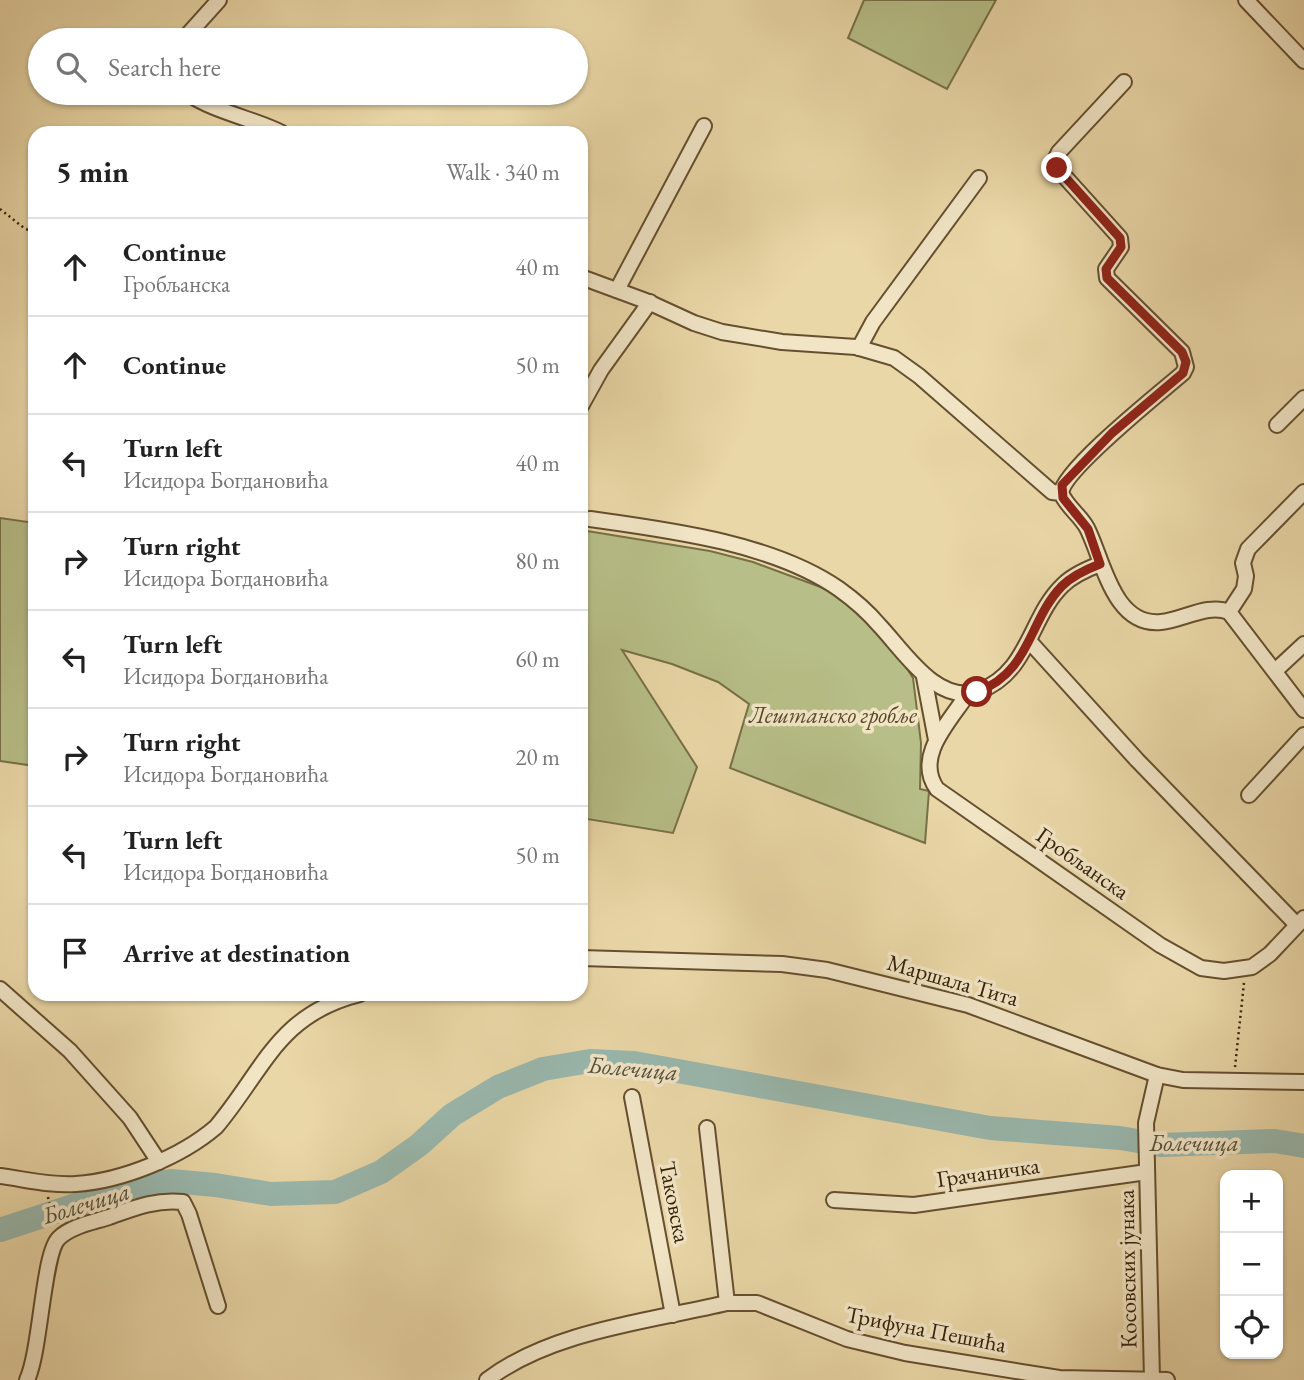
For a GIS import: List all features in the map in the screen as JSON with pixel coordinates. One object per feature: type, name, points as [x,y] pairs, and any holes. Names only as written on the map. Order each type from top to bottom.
[{"type":"street","points":[[194,28],[219,0]]},
{"type":"street","points":[[1246,0],[1304,61]]},
{"type":"street","points":[[1124,82],[1059,152],[1055,160],[1057,168],[1120,238],[1121,247],[1106,269],[1107,278],[1182,352],[1186,367],[1183,373],[1112,433],[1062,485],[1061,493],[1088,529],[1100,564],[1112,589],[1124,605],[1144,621],[1163,622],[1219,609],[1229,612],[1304,709]]},
{"type":"street","points":[[209,105],[267,126]]},
{"type":"street","points":[[617,290],[704,127]]},
{"type":"street","points":[[859,348],[873,322],[979,178]]},
{"type":"street","points":[[588,280],[650,302],[694,323],[742,337],[859,348],[894,358],[919,376],[1052,492],[1061,493]]},
{"type":"street","points":[[588,393],[601,370],[650,302]]},
{"type":"street","points":[[1277,425],[1304,398]]},
{"type":"street","points":[[1229,612],[1244,589],[1246,576],[1243,563],[1248,549],[1304,492]]},
{"type":"street","points":[[590,519],[656,528],[734,545],[801,568],[840,590],[878,622],[924,677],[967,695]]},
{"type":"street","name":"Гробљанска","points":[[1100,564],[1062,586],[1041,618],[1030,642],[1008,672],[992,685],[967,695],[936,740],[929,757],[930,779],[949,799],[1160,945],[1207,970],[1247,968]]},
{"type":"street","points":[[1030,642],[1138,760],[1300,921],[1261,962],[1247,968]]},
{"type":"street","points":[[1275,671],[1304,644]]},
{"type":"street","points":[[924,677],[936,740]]},
{"type":"street","points":[[1249,795],[1304,735]]},
{"type":"street","name":"Маршала Тита","points":[[588,958],[782,964],[827,971],[968,1005],[1157,1075],[1183,1080],[1304,1082]]},
{"type":"street","points":[[0,989],[70,1051],[130,1118],[159,1162]]},
{"type":"street","points":[[0,1176],[74,1185],[117,1176],[159,1162],[204,1137],[216,1127],[281,1038],[295,1024],[341,1001]]},
{"type":"street","name":"Косовских јунака","points":[[1152,1379],[1146,1124],[1157,1075]]},
{"type":"street","name":"Таковска","points":[[632,1097],[673,1315]]},
{"type":"street","points":[[707,1128],[727,1303]]},
{"type":"street","name":"Грачаничка","points":[[834,1200],[914,1205],[1147,1172]]},
{"type":"street","points":[[27,1380],[36,1353],[54,1245],[58,1238],[71,1231],[139,1206],[164,1200],[183,1202],[218,1306]]},
{"type":"street","name":"Трифуна Пешића","points":[[487,1380],[502,1368],[582,1335],[727,1303],[757,1303],[847,1339],[891,1350],[1059,1379],[1167,1380]]},
{"type":"path","points":[[0,209],[28,230]]},
{"type":"path","points":[[1234,1081],[1238,1022],[1247,968]]},
{"type":"path","points":[[48,1206],[55,1228]]},
{"type":"green space","points":[[864,0],[996,0],[947,89],[848,38]]},
{"type":"green space","points":[[0,518],[28,522],[28,765],[0,761]]},
{"type":"green space","name":"Лештанско гробље","points":[[588,531],[710,551],[753,562],[834,592],[855,607],[895,650],[913,678],[921,743],[920,789],[929,791],[925,843],[730,768],[749,704],[718,682],[672,664],[622,650],[697,767],[673,833],[588,819]]},
{"type":"waterway","name":"Болечица","points":[[0,1230],[131,1187],[171,1181],[271,1194],[335,1192],[381,1172],[419,1145],[452,1115],[498,1087],[543,1069],[590,1061],[634,1063],[990,1128],[1120,1138],[1161,1145],[1275,1141],[1304,1146]]},
{"type":"route","points":[[977,692],[992,685],[1008,672],[1030,642],[1041,618],[1062,586],[1100,564],[1088,529],[1063,498],[1062,485],[1112,433],[1183,373],[1186,367],[1182,352],[1105,275],[1108,263],[1121,247],[1120,238],[1057,168]]}]
